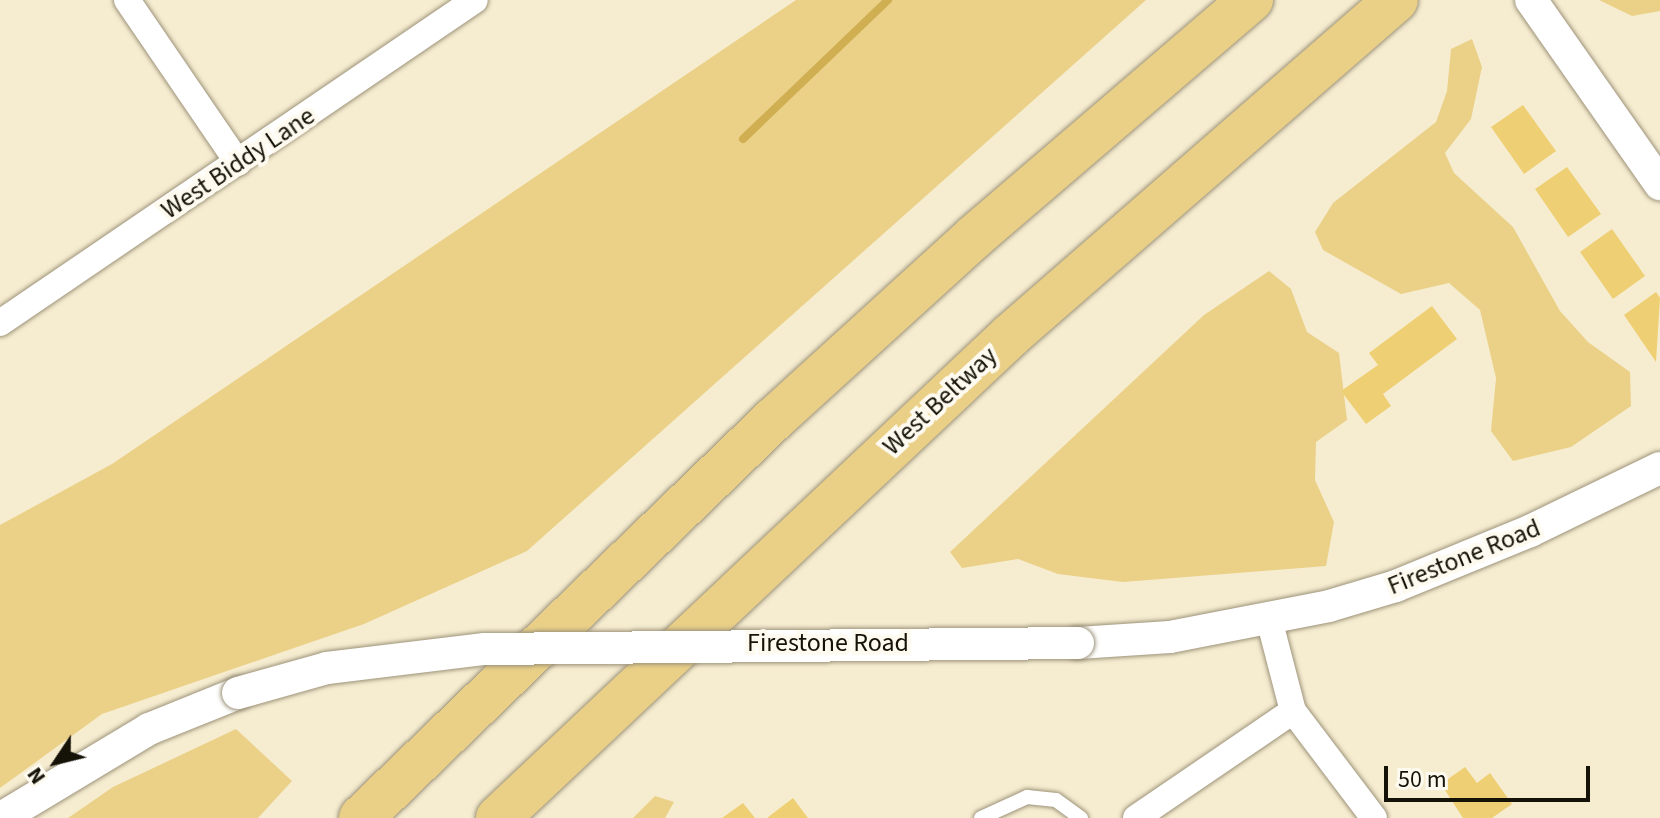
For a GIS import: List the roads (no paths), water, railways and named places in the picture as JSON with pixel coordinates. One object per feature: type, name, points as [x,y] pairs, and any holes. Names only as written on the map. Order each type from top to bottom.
[{"type":"highway","points":[[361,818],[773,420],[974,237],[1251,0]]},
{"type":"highway","name":"West Beltway","points":[[498,818],[1011,335],[1396,0]]},
{"type":"street","points":[[127,0],[238,163]]},
{"type":"street","name":"West Biddy Lane","points":[[0,323],[475,0]]},
{"type":"street","points":[[1531,0],[1660,184]]},
{"type":"street","name":"Firestone Road","points":[[1,818],[149,729],[238,693],[327,668],[485,649],[1078,643],[1170,637],[1269,619],[1396,586],[1548,523],[1660,468]]},
{"type":"street","points":[[1269,619],[1293,711],[1374,818]]},
{"type":"street","points":[[1136,818],[1293,711]]},
{"type":"lane","points":[[981,818],[1027,797],[1056,800],[1081,818]]},
{"type":"waterway","points":[[743,139],[888,0]]}]
